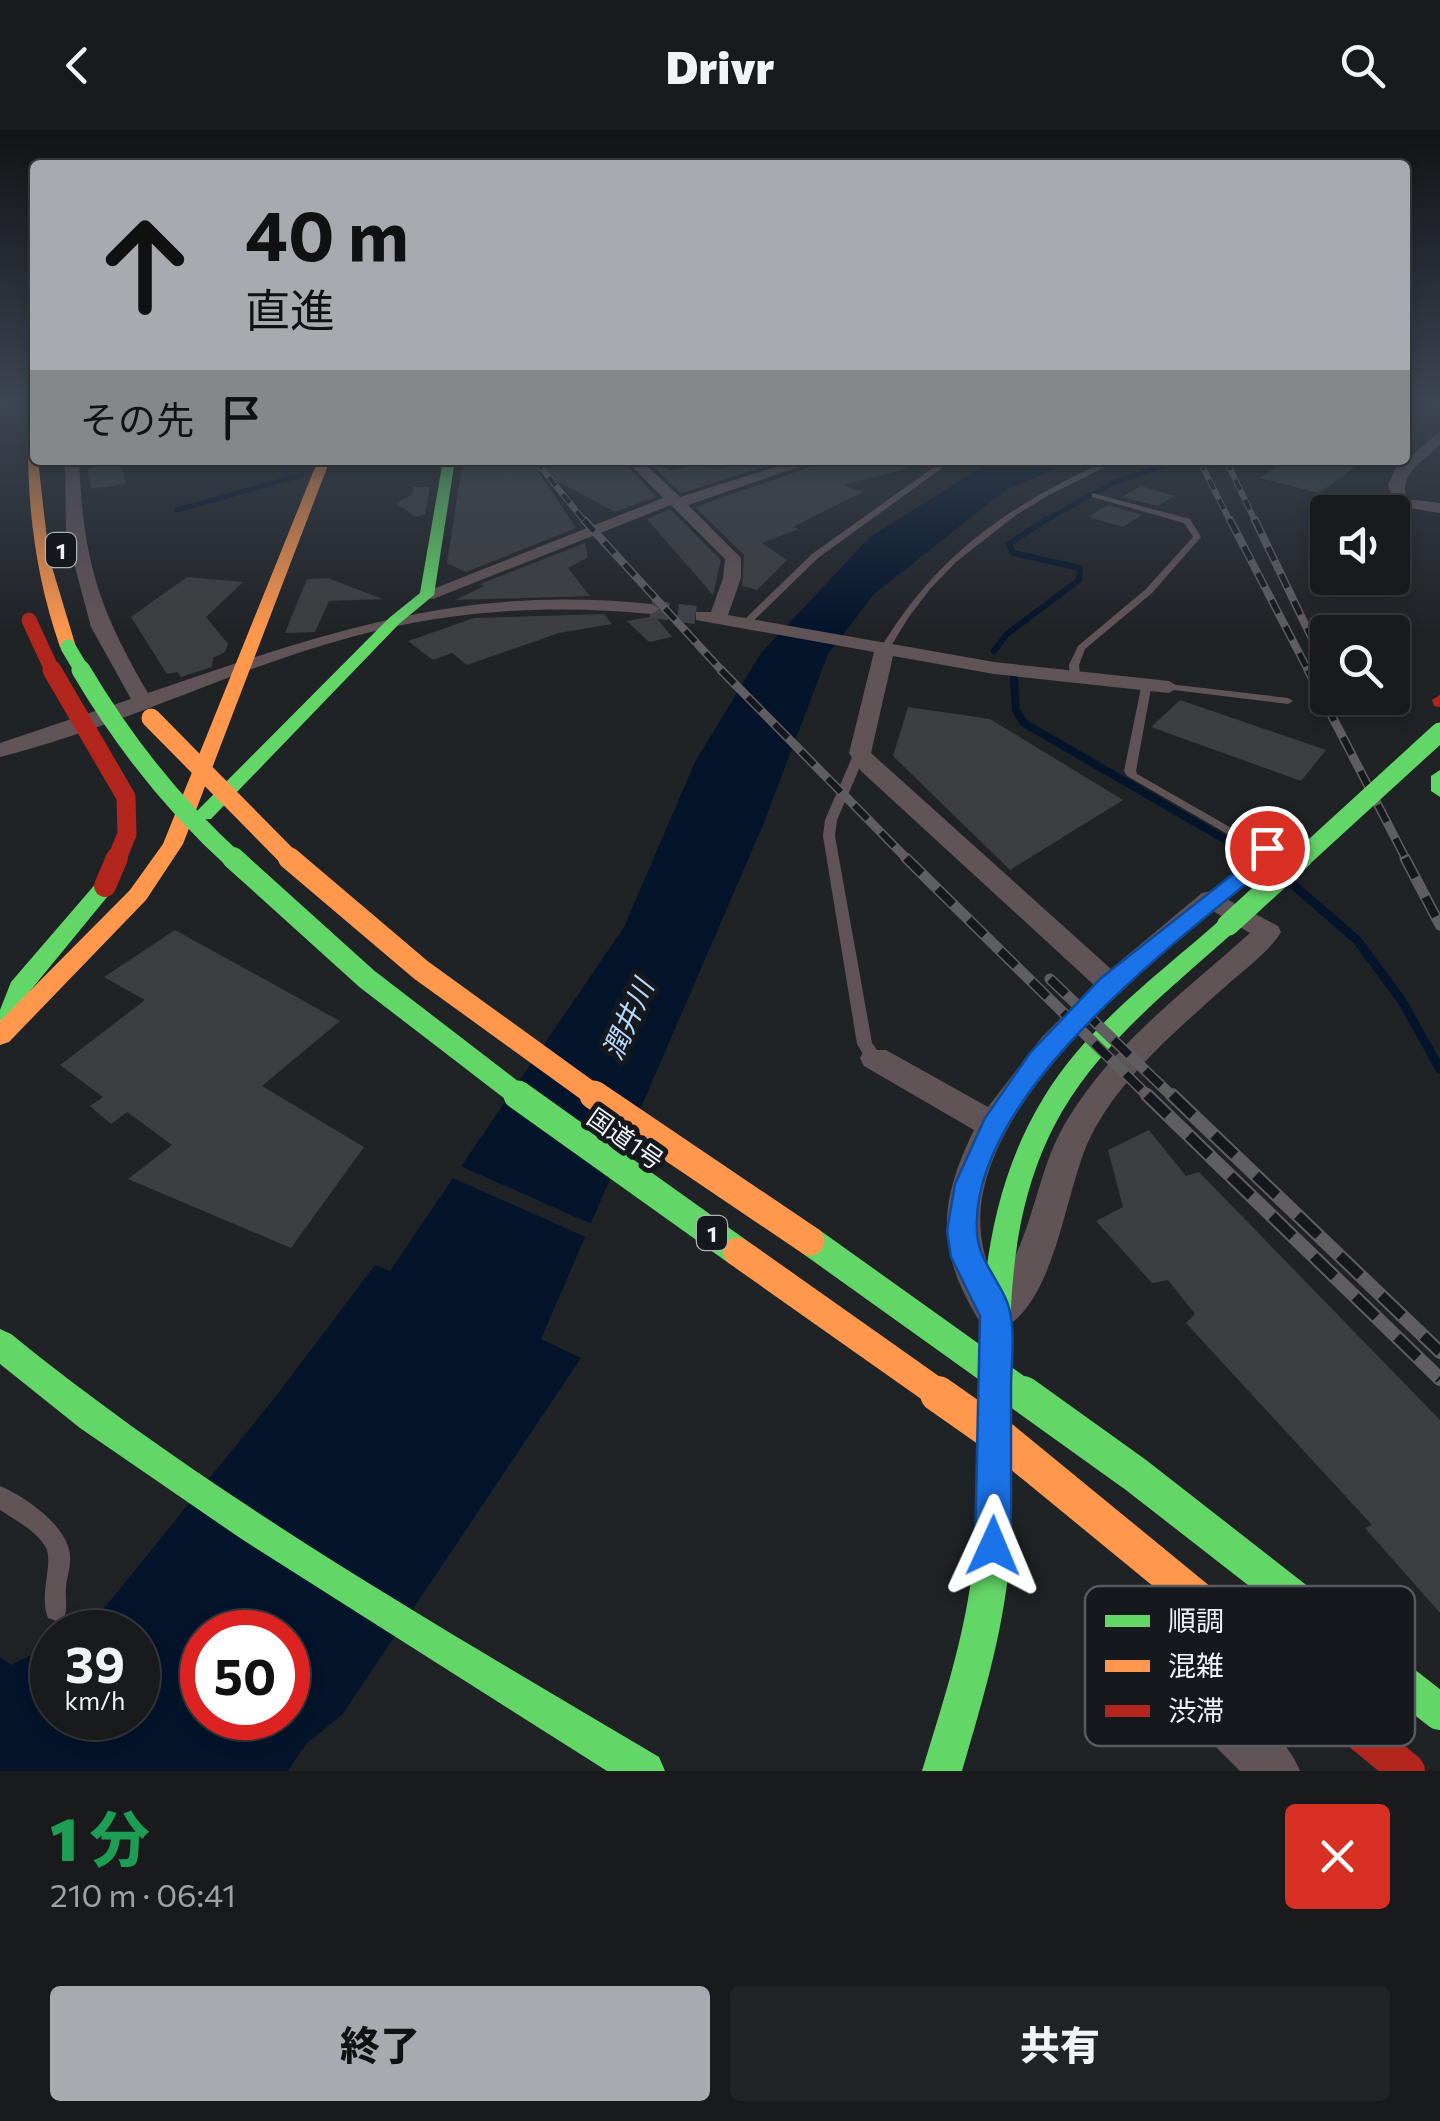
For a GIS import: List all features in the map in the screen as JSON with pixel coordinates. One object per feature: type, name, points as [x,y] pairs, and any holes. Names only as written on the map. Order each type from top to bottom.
[{"type":"main road","name":"国道1号","points":[[32,479],[30,525],[46,590],[68,647],[108,715],[189,818],[367,978],[498,1081],[1002,1439],[1181,1586]]},
{"type":"main road","name":"国道1号","points":[[50,479],[51,514],[69,580],[94,636],[142,708],[260,838],[424,975],[968,1350],[1283,1586]]},
{"type":"main road","points":[[173,844],[317,479]]},
{"type":"main road","points":[[3,1030],[138,895],[173,844],[394,621],[427,595],[447,479]]},
{"type":"main road","points":[[3,1030],[19,988],[85,915],[105,886],[130,829],[128,794],[76,716],[29,620],[24,564],[30,525]]},
{"type":"main road","points":[[1220,912],[1440,732]]},
{"type":"main road","points":[[1440,776],[1440,792]]},
{"type":"main road","points":[[942,1771],[993,1546],[996,1315]]},
{"type":"main road","points":[[0,1344],[32,1372],[176,1474],[432,1646],[644,1771]]},
{"type":"main road","name":"国道1号","points":[[1415,1692],[1440,1712]]},
{"type":"main road","name":"国道1号","points":[[1376,1746],[1406,1771]]},
{"type":"street","points":[[73,479],[74,533],[100,627],[143,702]]},
{"type":"street","points":[[652,479],[733,558],[732,578],[710,617],[885,650],[1169,687]]},
{"type":"street","points":[[427,595],[675,501],[750,479]]},
{"type":"street","points":[[1397,479],[1395,485],[1401,503],[1440,508]]},
{"type":"street","points":[[0,750],[394,621],[546,602],[651,608]]},
{"type":"street","points":[[885,650],[860,753],[878,776],[1110,984]]},
{"type":"street","points":[[1220,912],[1268,932],[1150,1042],[1086,1116],[1058,1176],[1031,1268],[1017,1295],[996,1315],[977,1285],[962,1231],[970,1184],[994,1126],[1039,1060],[1110,984],[1220,912]]},
{"type":"street","points":[[875,1058],[994,1126]]},
{"type":"street","points":[[1250,1746],[1275,1771]]},
{"type":"lane","points":[[746,624],[816,556],[923,479]]},
{"type":"lane","points":[[885,650],[928,581],[1018,511],[1076,479]]},
{"type":"lane","points":[[1075,676],[1074,665],[1081,648],[1149,591],[1197,537],[1187,521],[1096,495]]},
{"type":"lane","points":[[1147,684],[1130,772],[1271,854],[1252,868],[1220,912]]},
{"type":"lane","points":[[1169,687],[1288,701]]},
{"type":"lane","points":[[860,753],[831,820],[830,836],[864,1044],[875,1058]]},
{"type":"lane","points":[[0,1496],[55,1540],[59,1553],[52,1592],[56,1610]]},
{"type":"water","name":"潤井川","points":[[963,479],[1033,479],[1006,490],[874,594],[828,654],[763,825],[541,1339],[581,1358],[342,1715],[306,1744],[288,1771],[0,1771],[0,1657],[11,1665],[30,1656],[30,1740],[160,1740],[160,1610],[103,1610],[276,1396],[375,1265],[390,1271],[624,927],[695,762],[761,653],[869,538]]},
{"type":"pier","points":[[456,1164],[596,1226],[590,1239],[448,1176]]},
{"type":"building","points":[[89,479],[125,479],[126,484],[91,489]]},
{"type":"building","points":[[460,479],[543,479],[576,528],[466,572],[447,563]]},
{"type":"building","points":[[552,479],[639,479],[656,497],[615,512]]},
{"type":"building","points":[[666,479],[727,479],[681,493]]},
{"type":"building","points":[[777,479],[868,479],[843,485],[863,492],[793,527],[799,529],[762,543],[787,560],[757,590],[742,586],[744,555],[695,507]]},
{"type":"building","points":[[1262,479],[1339,479],[1319,493]]},
{"type":"building","points":[[1141,486],[1175,496],[1157,506],[1122,497]]},
{"type":"building","points":[[413,487],[430,487],[425,514],[416,517],[396,503],[412,495]]},
{"type":"building","points":[[1108,505],[1142,515],[1123,527],[1088,517]]},
{"type":"building","points":[[670,509],[721,560],[713,595],[647,519]]},
{"type":"building","points":[[585,543],[588,557],[568,568],[590,596],[455,600],[484,586],[480,584]]},
{"type":"building","points":[[187,577],[243,582],[206,617],[228,644],[225,652],[213,658],[212,667],[181,677],[177,672],[167,674],[131,617]]},
{"type":"building","points":[[328,578],[383,599],[329,601],[315,632],[285,633],[307,579]]},
{"type":"building","points":[[604,614],[612,624],[559,633],[467,665],[452,653],[433,660],[408,641],[474,618]]},
{"type":"building","points":[[655,616],[672,637],[649,642],[627,621]]},
{"type":"building","points":[[1180,700],[1326,750],[1301,781],[1151,727]]},
{"type":"building","points":[[908,707],[990,719],[1123,800],[1010,870],[893,756]]},
{"type":"building","points":[[175,930],[340,1021],[262,1086],[364,1147],[291,1248],[128,1179],[172,1145],[127,1112],[111,1124],[90,1106],[103,1097],[60,1065],[145,1000],[104,977]]},
{"type":"building","points":[[1149,1130],[1186,1176],[1199,1172],[1440,1420],[1440,1613],[1365,1528],[1372,1525],[1186,1323],[1195,1314],[1168,1280],[1152,1283],[1096,1221],[1123,1207],[1108,1150]]},
{"type":"waterway","points":[[177,510],[289,479]]},
{"type":"waterway","points":[[1041,523],[1125,479]]},
{"type":"waterway","points":[[994,651],[1007,634],[1079,580],[1080,568],[1013,553],[1009,544],[1045,520]]},
{"type":"waterway","points":[[1014,678],[1016,710],[1024,723],[1262,861]]},
{"type":"waterway","points":[[1258,858],[1266,863]]},
{"type":"waterway","points":[[1290,882],[1357,940],[1402,1001],[1440,1069]]},
{"type":"tunnel","points":[[651,609],[702,616]]},
{"type":"railway","points":[[550,479],[586,523]]},
{"type":"railway","points":[[1208,479],[1231,523]]},
{"type":"railway","points":[[1235,479],[1256,523]]},
{"type":"railway","points":[[584,520],[723,672]]},
{"type":"railway","points":[[1230,520],[1309,672]]},
{"type":"railway","points":[[1255,520],[1310,635]]},
{"type":"railway","points":[[721,670],[907,859]]},
{"type":"railway","points":[[1308,670],[1407,861]]},
{"type":"railway","points":[[1405,858],[1440,925]]},
{"type":"railway","points":[[907,859],[1150,1098]]},
{"type":"railway","points":[[1050,979],[1174,1098]]},
{"type":"railway","points":[[1147,1095],[1440,1379]]},
{"type":"railway","points":[[1172,1095],[1440,1352]]},
{"type":"traffic: fast","points":[[204,815],[394,621],[427,595],[446,479]]},
{"type":"traffic: fast","points":[[68,647],[108,715],[189,819],[367,979],[498,1081],[738,1252]]},
{"type":"traffic: fast","points":[[1228,925],[1440,732]]},
{"type":"traffic: fast","points":[[1440,776],[1440,791]]},
{"type":"traffic: fast","points":[[7,1026],[19,988],[105,886]]},
{"type":"traffic: fast","points":[[942,1771],[974,1658],[991,1570],[995,1317],[1010,1207],[1027,1155],[1053,1104],[1090,1054],[1228,925]]},
{"type":"traffic: fast","points":[[810,1241],[1136,1475],[1278,1586]]},
{"type":"traffic: fast","points":[[0,1344],[92,1416],[252,1526],[645,1771]]},
{"type":"traffic: fast","points":[[1415,1693],[1440,1712]]},
{"type":"traffic: slow","points":[[33,479],[48,587],[68,647]]},
{"type":"traffic: slow","points":[[0,1036],[138,895],[173,844],[317,479]]},
{"type":"traffic: slow","points":[[151,718],[281,851],[421,970],[548,1064],[810,1241]]},
{"type":"traffic: slow","points":[[738,1252],[1002,1439],[1181,1586]]},
{"type":"traffic: jam","points":[[29,620],[63,695],[126,797],[127,834],[105,886]]},
{"type":"traffic: jam","points":[[1376,1746],[1407,1771]]},
{"type":"route","points":[[993,1546],[996,1315],[977,1285],[966,1257],[962,1231],[970,1184],[994,1126],[1039,1060],[1110,984],[1211,898],[1271,854],[1267,848]]}]
